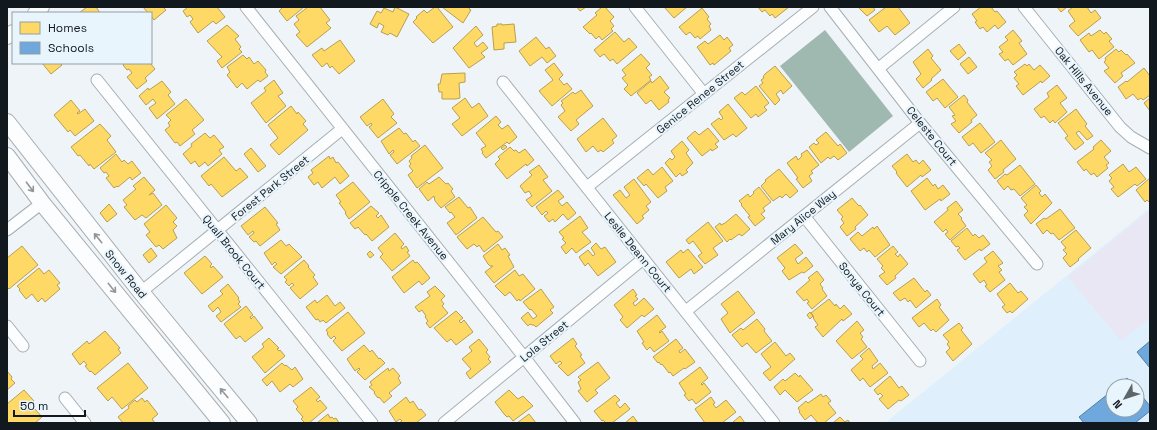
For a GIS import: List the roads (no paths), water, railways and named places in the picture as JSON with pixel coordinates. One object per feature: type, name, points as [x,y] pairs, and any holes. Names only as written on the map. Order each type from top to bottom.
[{"type":"main road","name":"Snow Road","points":[[7,122],[141,292],[249,423]]},
{"type":"main road","name":"Snow Road","points":[[7,156],[42,203],[222,423]]},
{"type":"street","name":"Cripple Creek Avenue","points":[[246,7],[575,423]]},
{"type":"street","points":[[635,7],[704,94]]},
{"type":"street","name":"Genice Renee Street","points":[[587,187],[813,7]]},
{"type":"street","name":"Celeste Court","points":[[830,7],[879,68],[920,123],[1037,264]]},
{"type":"street","points":[[879,68],[954,7]]},
{"type":"street","name":"Oak Hills Avenue","points":[[1024,7],[1120,127],[1131,137],[1150,148]]},
{"type":"street","name":"Quail Brook Court","points":[[97,80],[372,423]]},
{"type":"street","name":"Leslie Deann Court","points":[[502,82],[774,423]]},
{"type":"street","name":"Mary Alice Way","points":[[686,311],[920,123]]},
{"type":"street","name":"Forest Park Street","points":[[141,292],[342,128]]},
{"type":"street","points":[[7,230],[42,203]]},
{"type":"street","name":"Sonya Court","points":[[804,216],[920,361]]},
{"type":"street","name":"Lola Street","points":[[444,423],[643,259]]},
{"type":"street","points":[[7,326],[23,346]]},
{"type":"street","points":[[65,398],[85,423]]}]
